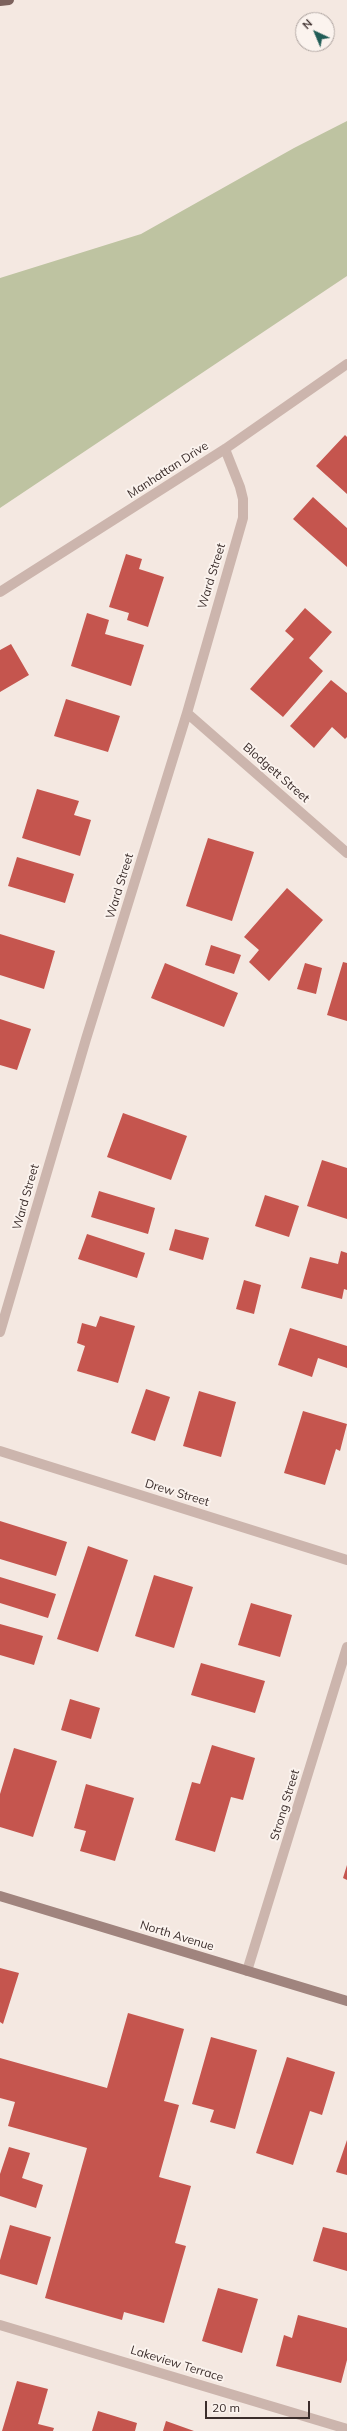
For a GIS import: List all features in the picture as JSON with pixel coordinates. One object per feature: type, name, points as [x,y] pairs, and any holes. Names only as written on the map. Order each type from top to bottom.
[{"type":"main road","points":[[0,1],[9,0]]},
{"type":"main road","name":"North Avenue","points":[[0,1896],[347,2001]]},
{"type":"street","name":"Manhattan Drive","points":[[0,592],[225,449],[347,364]]},
{"type":"street","name":"Ward Street","points":[[0,1332],[86,1039],[187,713],[243,518],[243,499],[240,487],[225,449]]},
{"type":"street","name":"Blodgett Street","points":[[187,713],[347,853]]},
{"type":"street","name":"Drew Street","points":[[0,1451],[347,1560]]},
{"type":"street","name":"Strong Street","points":[[247,1971],[347,1647]]},
{"type":"street","name":"Lakeview Terrace","points":[[0,2325],[347,2428]]},
{"type":"green space","points":[[347,121],[347,276],[0,508],[0,278],[141,234],[294,148]]},
{"type":"building","points":[[345,435],[347,437],[347,494],[316,466]]},
{"type":"building","points":[[313,497],[347,528],[347,567],[293,519]]},
{"type":"building","points":[[126,554],[142,559],[139,569],[164,577],[148,627],[127,620],[129,613],[109,607]]},
{"type":"building","points":[[305,608],[332,632],[309,658],[323,671],[283,717],[250,689],[294,639],[285,631]]},
{"type":"building","points":[[87,613],[109,620],[105,634],[144,645],[131,686],[71,666]]},
{"type":"building","points":[[11,644],[29,675],[0,692],[0,650]]},
{"type":"building","points":[[331,680],[347,693],[347,737],[345,739],[332,727],[314,748],[290,726]]},
{"type":"building","points":[[66,699],[120,716],[108,752],[54,736]]},
{"type":"building","points":[[37,789],[79,801],[74,815],[91,820],[80,856],[22,838]]},
{"type":"building","points":[[208,838],[254,852],[232,921],[186,906]]},
{"type":"building","points":[[17,857],[74,874],[65,903],[8,886]]},
{"type":"building","points":[[287,888],[323,920],[269,981],[249,962],[259,950],[244,937]]},
{"type":"building","points":[[0,934],[55,951],[44,989],[0,975]]},
{"type":"building","points":[[211,945],[241,955],[234,974],[205,965]]},
{"type":"building","points":[[343,962],[347,963],[347,1021],[327,1015]]},
{"type":"building","points":[[165,963],[238,993],[224,1027],[151,998]]},
{"type":"building","points":[[305,963],[322,968],[316,994],[297,989]]},
{"type":"building","points":[[0,1019],[31,1029],[17,1070],[0,1065]]},
{"type":"building","points":[[123,1113],[187,1136],[171,1180],[107,1157]]},
{"type":"building","points":[[322,1160],[347,1168],[347,1219],[307,1206]]},
{"type":"building","points":[[99,1191],[155,1208],[148,1234],[91,1217]]},
{"type":"building","points":[[265,1195],[299,1206],[289,1237],[255,1226]]},
{"type":"building","points":[[175,1229],[209,1238],[203,1260],[169,1250]]},
{"type":"building","points":[[87,1234],[145,1253],[137,1278],[78,1259]]},
{"type":"building","points":[[341,1251],[347,1253],[347,1290],[344,1289],[342,1299],[301,1288],[310,1257],[338,1264]]},
{"type":"building","points":[[244,1280],[261,1285],[254,1314],[236,1309]]},
{"type":"building","points":[[100,1316],[135,1326],[118,1383],[77,1371],[85,1346],[77,1343],[82,1323],[96,1327]]},
{"type":"building","points":[[290,1328],[347,1346],[347,1368],[318,1358],[312,1377],[278,1365]]},
{"type":"building","points":[[146,1389],[170,1397],[155,1441],[131,1433]]},
{"type":"building","points":[[199,1391],[236,1402],[221,1457],[183,1446]]},
{"type":"building","points":[[303,1411],[347,1424],[340,1451],[336,1449],[325,1485],[284,1473]]},
{"type":"building","points":[[0,1521],[67,1542],[56,1576],[0,1559]]},
{"type":"building","points":[[88,1546],[128,1560],[98,1652],[57,1639]]},
{"type":"building","points":[[154,1575],[193,1587],[174,1648],[135,1636]]},
{"type":"building","points":[[0,1577],[56,1594],[48,1618],[0,1603]]},
{"type":"building","points":[[251,1603],[292,1615],[280,1657],[238,1645]]},
{"type":"building","points":[[0,1624],[43,1636],[34,1665],[0,1655]]},
{"type":"building","points":[[201,1663],[265,1681],[255,1713],[191,1695]]},
{"type":"building","points":[[70,1699],[100,1708],[91,1739],[61,1730]]},
{"type":"building","points":[[212,1745],[255,1758],[243,1800],[231,1797],[215,1852],[175,1840],[192,1782],[200,1784]]},
{"type":"building","points":[[14,1748],[57,1761],[33,1837],[0,1827],[0,1794]]},
{"type":"building","points":[[86,1784],[134,1798],[115,1861],[80,1851],[86,1831],[74,1828]]},
{"type":"building","points":[[347,1865],[347,1880],[343,1878]]},
{"type":"building","points":[[0,1968],[19,1973],[3,2024],[0,2022]]},
{"type":"building","points":[[128,2013],[184,2029],[164,2101],[179,2105],[159,2177],[191,2186],[175,2243],[186,2246],[164,2323],[124,2312],[122,2320],[45,2298],[87,2148],[8,2126],[15,2102],[0,2098],[0,2058],[107,2088]]},
{"type":"building","points":[[211,2037],[257,2050],[235,2129],[210,2122],[214,2110],[192,2104]]},
{"type":"building","points":[[287,2057],[335,2072],[322,2115],[310,2111],[293,2165],[256,2153]]},
{"type":"building","points":[[347,2140],[347,2175],[336,2172]]},
{"type":"building","points":[[9,2147],[30,2153],[22,2178],[43,2185],[36,2208],[0,2196],[0,2174]]},
{"type":"building","points":[[10,2225],[51,2237],[37,2285],[0,2274],[0,2260]]},
{"type":"building","points":[[323,2227],[347,2233],[347,2271],[313,2261]]},
{"type":"building","points":[[218,2288],[258,2299],[242,2353],[202,2341]]},
{"type":"building","points":[[298,2315],[347,2328],[347,2360],[341,2383],[276,2366],[284,2335],[292,2338]]},
{"type":"building","points":[[17,2381],[48,2389],[38,2424],[54,2428],[53,2431],[2,2431]]},
{"type":"building","points":[[98,2411],[137,2423],[135,2431],[92,2431]]},
{"type":"building","points":[[166,2421],[194,2431],[163,2431]]}]
